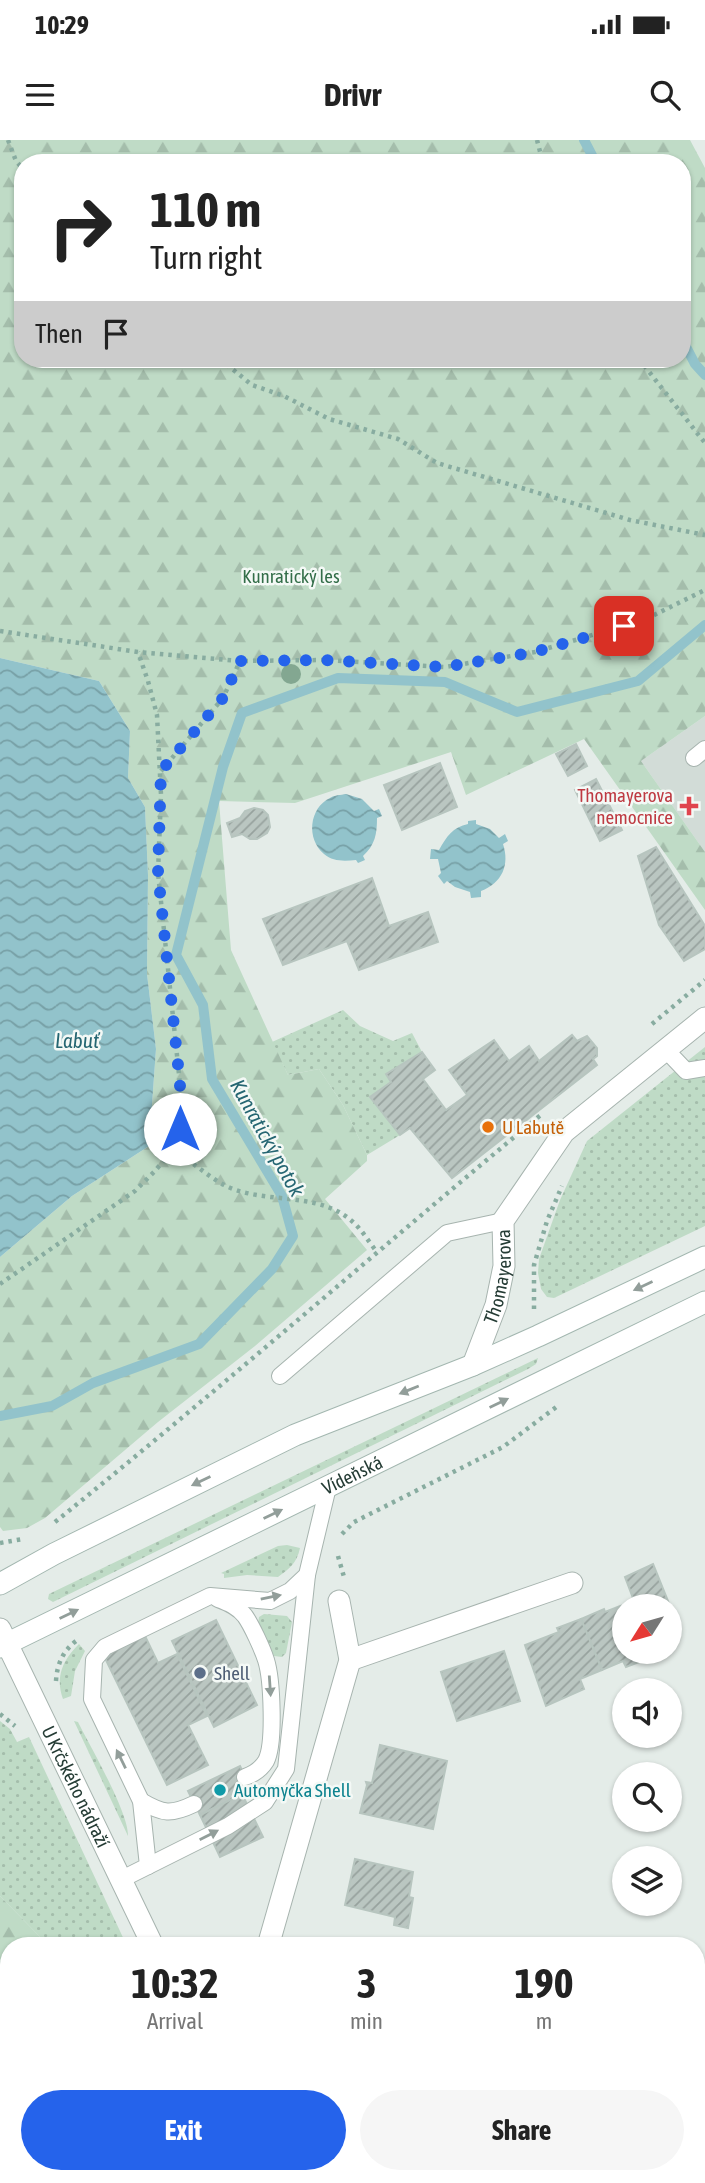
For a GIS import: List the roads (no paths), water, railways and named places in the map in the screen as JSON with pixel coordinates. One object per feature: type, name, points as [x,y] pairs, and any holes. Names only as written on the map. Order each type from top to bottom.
[{"type":"main road","name":"Thomayerova","points":[[473,1365],[496,1305],[504,1266],[503,1222],[564,1132],[705,1018]]},
{"type":"main road","points":[[0,1584],[54,1554],[295,1435],[473,1365],[705,1257]]},
{"type":"main road","name":"Vídeňská","points":[[2,1640],[328,1487],[705,1302]]},
{"type":"main road","points":[[350,1660],[572,1583]]},
{"type":"main road","points":[[271,1937],[350,1660],[339,1601]]},
{"type":"main road","name":"U Krčského nádraží","points":[[2,1640],[149,1937]]},
{"type":"lane","points":[[666,1050],[686,1071],[705,1068]]},
{"type":"lane","points":[[280,1376],[447,1233],[503,1222]]},
{"type":"lane","points":[[122,1879],[228,1826],[265,1802],[286,1769],[307,1575],[328,1487]]},
{"type":"lane","points":[[148,1866],[141,1801],[92,1699],[94,1660],[105,1647],[210,1595],[270,1601],[290,1591],[307,1575]]},
{"type":"lane","points":[[210,1595],[233,1605],[245,1617],[266,1659],[271,1684],[270,1749],[265,1762],[255,1773],[245,1777]]},
{"type":"lane","points":[[141,1801],[168,1813],[194,1804]]},
{"type":"water","name":"Labuť","points":[[0,658],[99,681],[130,731],[128,778],[145,807],[148,875],[147,974],[156,1049],[149,1146],[72,1196],[0,1257]]},
{"type":"water","points":[[346,794],[362,799],[374,811],[379,809],[382,816],[377,818],[374,839],[363,856],[365,860],[358,863],[356,860],[328,857],[318,848],[312,832],[314,816],[323,803],[333,796]]},
{"type":"water","points":[[476,820],[476,824],[490,829],[499,838],[505,834],[508,841],[503,844],[505,866],[499,878],[481,891],[481,897],[471,898],[470,892],[447,881],[444,884],[438,876],[441,873],[438,859],[430,859],[431,849],[439,850],[454,830],[468,824],[468,821]]},
{"type":"waterway","name":"Kunratický potok","points":[[584,140],[591,154]]},
{"type":"waterway","name":"Kunratický potok","points":[[691,356],[705,375]]},
{"type":"waterway","name":"Kunratický potok","points":[[0,1416],[52,1406],[93,1383],[199,1344],[272,1269],[293,1236],[282,1196],[212,1079],[203,1005],[176,955],[223,767],[242,713],[338,678],[445,682],[517,712],[638,681],[705,625]]},
{"type":"place","name":"Thomayerova nemocnice","points":[[689,806]]},
{"type":"place","name":"U Labutě","points":[[488,1127]]},
{"type":"place","name":"Shell","points":[[200,1673]]},
{"type":"place","name":"Automyčka Shell","points":[[220,1790]]},
{"type":"park label","name":"Kunratický les","points":[[291,576]]}]
